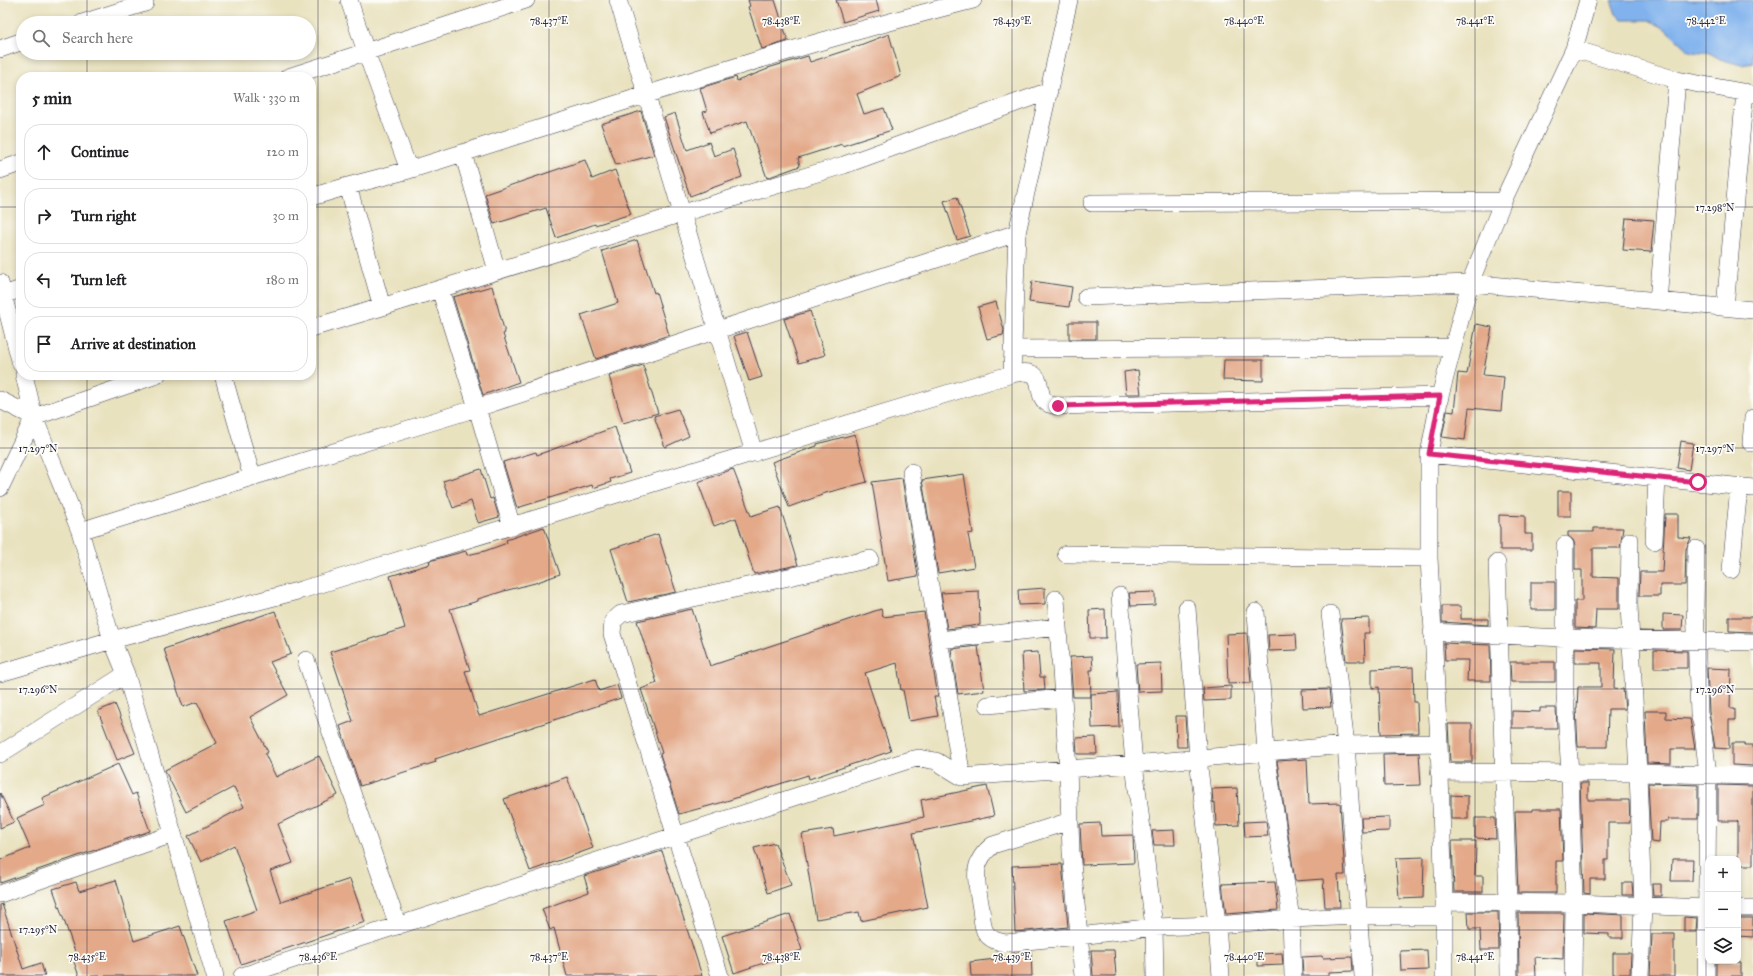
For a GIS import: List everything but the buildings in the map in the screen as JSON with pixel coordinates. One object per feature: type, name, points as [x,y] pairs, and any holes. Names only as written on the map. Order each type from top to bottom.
[{"type":"street","points":[[349,0],[366,52],[409,170]]},
{"type":"street","points":[[304,72],[526,0]]},
{"type":"street","points":[[618,0],[683,213],[716,332],[754,453]]},
{"type":"street","points":[[316,196],[348,186],[409,170],[882,23],[973,0]]},
{"type":"street","points":[[1012,374],[1017,233],[1069,0]]},
{"type":"street","points":[[1444,976],[1444,909],[1439,743],[1429,558],[1429,454],[1440,396],[1470,282],[1503,201],[1574,49],[1588,0]]},
{"type":"street","points":[[103,16],[148,1]]},
{"type":"street","points":[[0,49],[16,43]]},
{"type":"street","points":[[1574,49],[1676,80],[1749,93],[1725,307]]},
{"type":"street","points":[[1658,301],[1676,80]]},
{"type":"street","points":[[316,327],[844,165],[1049,91]]},
{"type":"street","points":[[463,153],[497,271]]},
{"type":"street","points":[[0,170],[16,165]]},
{"type":"street","points":[[348,186],[382,307]]},
{"type":"street","points":[[1092,202],[1503,201]]},
{"type":"street","points":[[80,531],[478,408],[716,332],[1017,233]]},
{"type":"street","points":[[1086,297],[1470,282],[1753,310]]},
{"type":"street","points":[[440,289],[478,408],[512,527]]},
{"type":"street","points":[[16,290],[1,291],[16,346]]},
{"type":"street","points":[[1012,349],[1454,347]]},
{"type":"street","points":[[0,673],[112,640],[289,594],[1024,371],[1037,377],[1043,398],[1048,404],[1058,406],[1440,396]]},
{"type":"street","points":[[25,380],[34,417],[80,531],[112,640],[126,674],[215,976]]},
{"type":"street","points":[[0,400],[34,417],[142,380]]},
{"type":"street","points":[[224,380],[252,477]]},
{"type":"street","points":[[0,488],[34,417]]},
{"type":"street","points":[[1751,443],[1753,418]]},
{"type":"street","points":[[1429,454],[1746,487],[1731,570]]},
{"type":"street","points":[[911,472],[962,777]]},
{"type":"street","points":[[1654,541],[1657,478]]},
{"type":"street","points":[[1630,541],[1630,639],[1638,773],[1643,906],[1640,976]]},
{"type":"street","points":[[1565,545],[1565,694],[1570,774],[1574,904],[1573,976]]},
{"type":"street","points":[[1696,549],[1696,641],[1699,714],[1702,724],[1708,775],[1708,892]]},
{"type":"street","points":[[1066,554],[1429,558]]},
{"type":"street","points":[[720,976],[612,634],[613,621],[621,614],[870,559]]},
{"type":"street","points":[[1497,563],[1509,976]]},
{"type":"street","points":[[1120,596],[1134,764],[1154,927],[1155,976]]},
{"type":"street","points":[[1056,599],[1068,769],[1070,852],[1082,976]]},
{"type":"street","points":[[1187,608],[1198,758],[1217,925],[1221,976]]},
{"type":"street","points":[[1256,612],[1266,752],[1291,919],[1293,976]]},
{"type":"street","points":[[1330,614],[1346,745],[1358,916],[1364,976]]},
{"type":"street","points":[[939,640],[1058,627]]},
{"type":"street","points":[[1432,632],[1500,636],[1753,642]]},
{"type":"street","points":[[306,660],[398,926]]},
{"type":"street","points":[[0,754],[126,674]]},
{"type":"street","points":[[988,705],[1063,698]]},
{"type":"street","points":[[242,976],[919,758],[936,761],[962,777],[1134,764],[1346,745],[1439,743]]},
{"type":"street","points":[[1439,772],[1570,774],[1638,773],[1753,776]]},
{"type":"street","points":[[1070,821],[993,845],[984,852],[977,865],[975,876],[985,932],[993,940],[1005,943],[1154,927],[1217,925],[1291,919],[1358,916],[1508,903],[1705,908]]},
{"type":"street","points":[[0,894],[172,834]]},
{"type":"street","points":[[1741,908],[1753,908]]},
{"type":"street","points":[[1706,976],[1707,928]]},
{"type":"water","points":[[1611,0],[1753,0],[1753,63],[1741,65],[1720,59],[1708,52],[1698,53],[1689,51],[1664,28],[1649,20],[1622,20],[1616,14]]},
{"type":"route","points":[[1058,406],[1440,396],[1429,454],[1698,482]]}]
